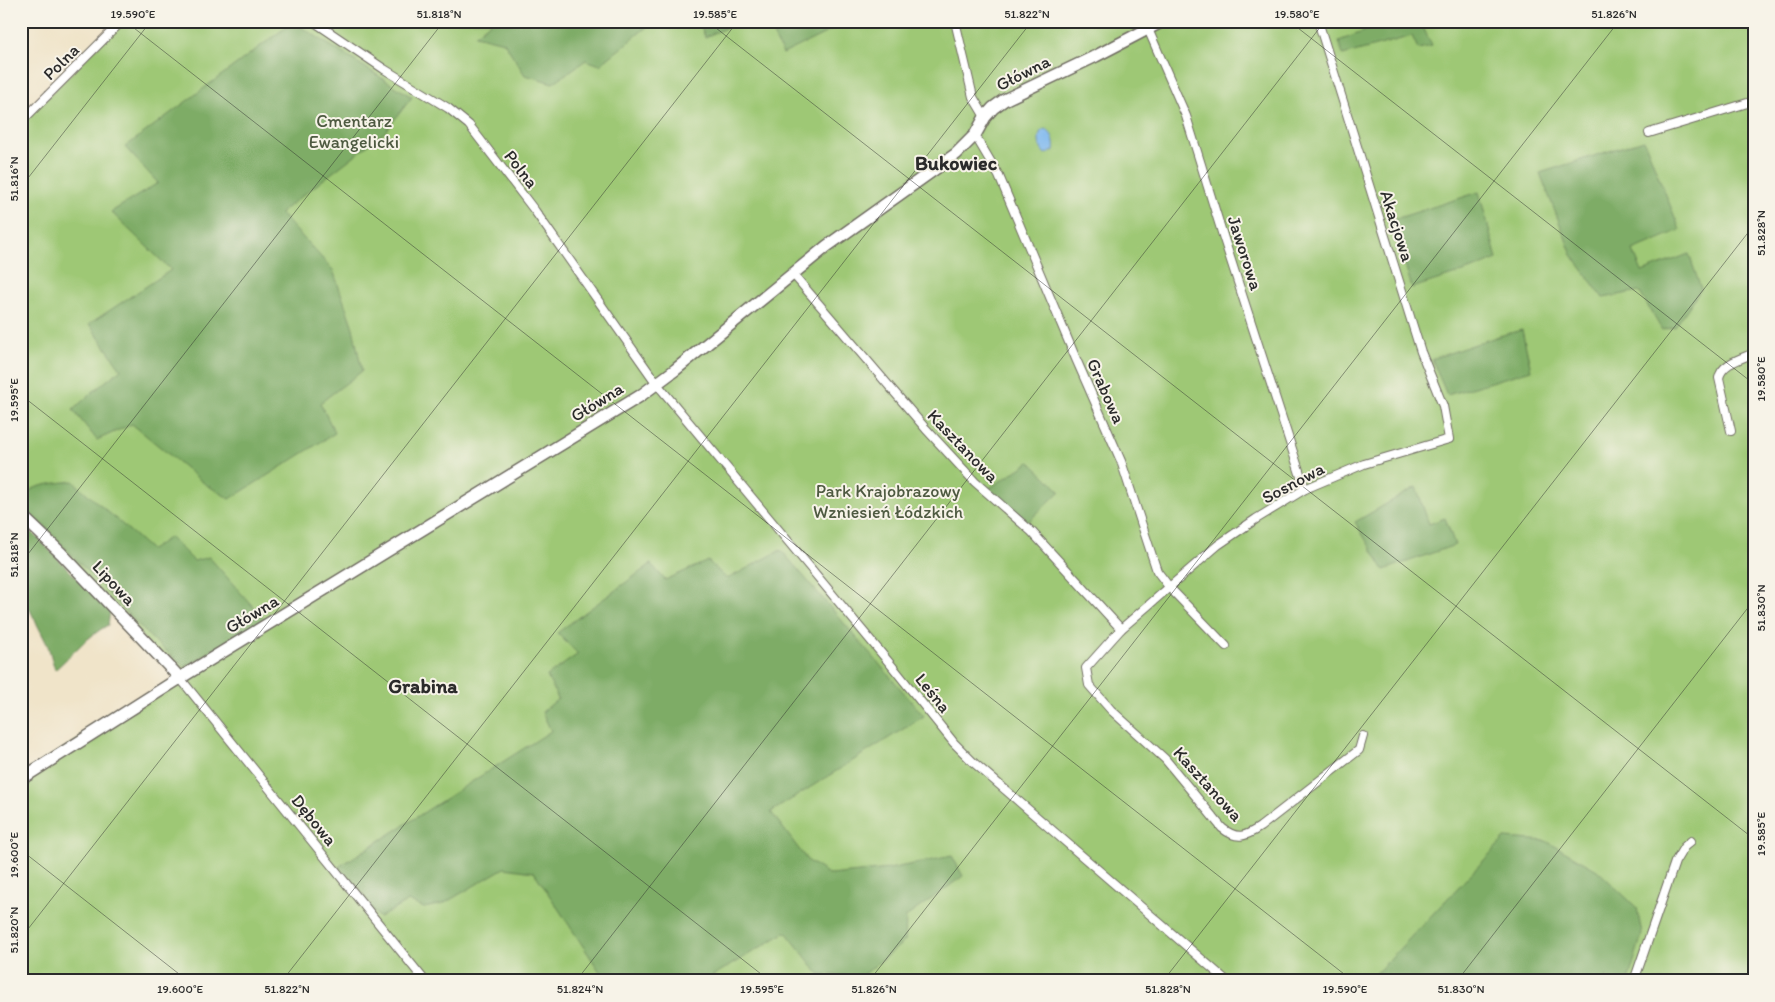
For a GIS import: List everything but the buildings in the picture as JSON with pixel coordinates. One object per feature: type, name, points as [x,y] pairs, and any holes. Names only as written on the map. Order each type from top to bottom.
[{"type":"street","name":"Polna","points":[[21,122],[122,21]]},
{"type":"street","name":"Polna","points":[[313,21],[384,69],[448,108],[469,126],[535,211],[657,384]]},
{"type":"street","points":[[955,21],[973,97],[986,116]]},
{"type":"street","name":"Główna","points":[[21,779],[180,678],[329,588],[657,384],[841,235],[956,154],[975,135],[993,108],[1004,100],[1096,56],[1163,21]]},
{"type":"street","name":"Akacjowa","points":[[1318,21],[1420,352],[1443,406],[1449,439]]},
{"type":"street","name":"Jaworowa","points":[[1148,29],[1186,116],[1306,489]]},
{"type":"street","points":[[1649,133],[1754,101]]},
{"type":"street","name":"Grabowa","points":[[975,135],[998,176],[1121,461],[1157,571],[1170,588],[1226,646]]},
{"type":"street","name":"Kasztanowa","points":[[793,274],[926,429],[975,482],[1032,532],[1121,629]]},
{"type":"street","points":[[1731,431],[1719,378],[1720,372],[1725,366],[1754,353]]},
{"type":"street","name":"Leśna","points":[[657,384],[954,743],[987,775],[1228,981]]},
{"type":"street","name":"Sosnowa","points":[[1170,588],[1218,545],[1256,519],[1306,489],[1364,464],[1449,439]]},
{"type":"street","name":"Lipowa","points":[[21,515],[61,553],[180,678]]},
{"type":"street","name":"Kasztanowa","points":[[1170,588],[1121,629],[1086,668],[1089,685],[1111,710],[1162,755],[1222,828],[1234,836],[1244,836],[1260,827],[1359,750],[1363,736]]},
{"type":"street","name":"Dębowa","points":[[180,678],[425,981]]},
{"type":"street","points":[[1634,981],[1675,862],[1684,847],[1691,841]]},
{"type":"green space","name":"Park Krajobrazowy Wzniesień Łódzkich","points":[[123,21],[1754,21],[1754,981],[21,981],[21,775],[181,676],[21,517],[21,124]]},
{"type":"green space","points":[[492,21],[654,21],[600,65],[586,60],[553,83],[525,75],[504,42],[475,35]]},
{"type":"green space","points":[[699,21],[742,21],[705,37]]},
{"type":"green space","points":[[766,21],[850,21],[783,54]]},
{"type":"green space","points":[[1391,21],[1420,21],[1432,46],[1418,49],[1412,36],[1343,55],[1339,41]]},
{"type":"green space","name":"Cmentarz Ewangelicki","points":[[293,22],[412,97],[385,132],[280,213],[333,270],[353,328],[362,371],[320,403],[335,433],[230,499],[205,484],[132,424],[97,440],[73,410],[121,369],[89,324],[171,270],[111,212],[158,183],[125,147]]},
{"type":"green space","points":[[1644,140],[1680,230],[1633,250],[1642,272],[1689,254],[1701,289],[1675,327],[1662,330],[1639,291],[1603,298],[1572,255],[1540,173]]},
{"type":"green space","points":[[1479,192],[1497,259],[1412,288],[1392,220]]},
{"type":"green space","points":[[1522,330],[1531,370],[1447,395],[1432,359]]},
{"type":"green space","points":[[1030,462],[1060,491],[1028,522],[988,489]]},
{"type":"green space","points":[[73,481],[151,550],[170,537],[194,561],[209,557],[264,619],[185,667],[150,637],[47,529],[21,507],[22,499],[33,489],[49,484]]},
{"type":"green space","points":[[1416,487],[1429,524],[1445,518],[1455,545],[1384,570],[1355,522]]},
{"type":"green space","points":[[21,524],[28,528],[110,612],[108,625],[87,640],[55,670],[48,646],[21,592]]},
{"type":"green space","points":[[781,550],[924,716],[771,812],[807,860],[830,875],[889,869],[952,856],[963,876],[906,917],[905,941],[861,977],[819,974],[786,932],[704,981],[618,981],[616,978],[606,981],[534,872],[504,868],[443,904],[424,908],[408,901],[379,918],[337,868],[551,731],[542,712],[558,699],[547,676],[578,654],[557,633],[651,564],[665,580],[708,561],[727,579]]},
{"type":"green space","points":[[1505,838],[1546,841],[1597,870],[1637,908],[1642,934],[1628,981],[1612,981],[1607,976],[1603,981],[1369,981]]},
{"type":"water","points":[[1045,129],[1053,138],[1054,151],[1045,154],[1039,140],[1041,131]]},
{"type":"district","name":"Bukowiec","points":[[956,163]]},
{"type":"district","name":"Grabina","points":[[423,686]]}]
